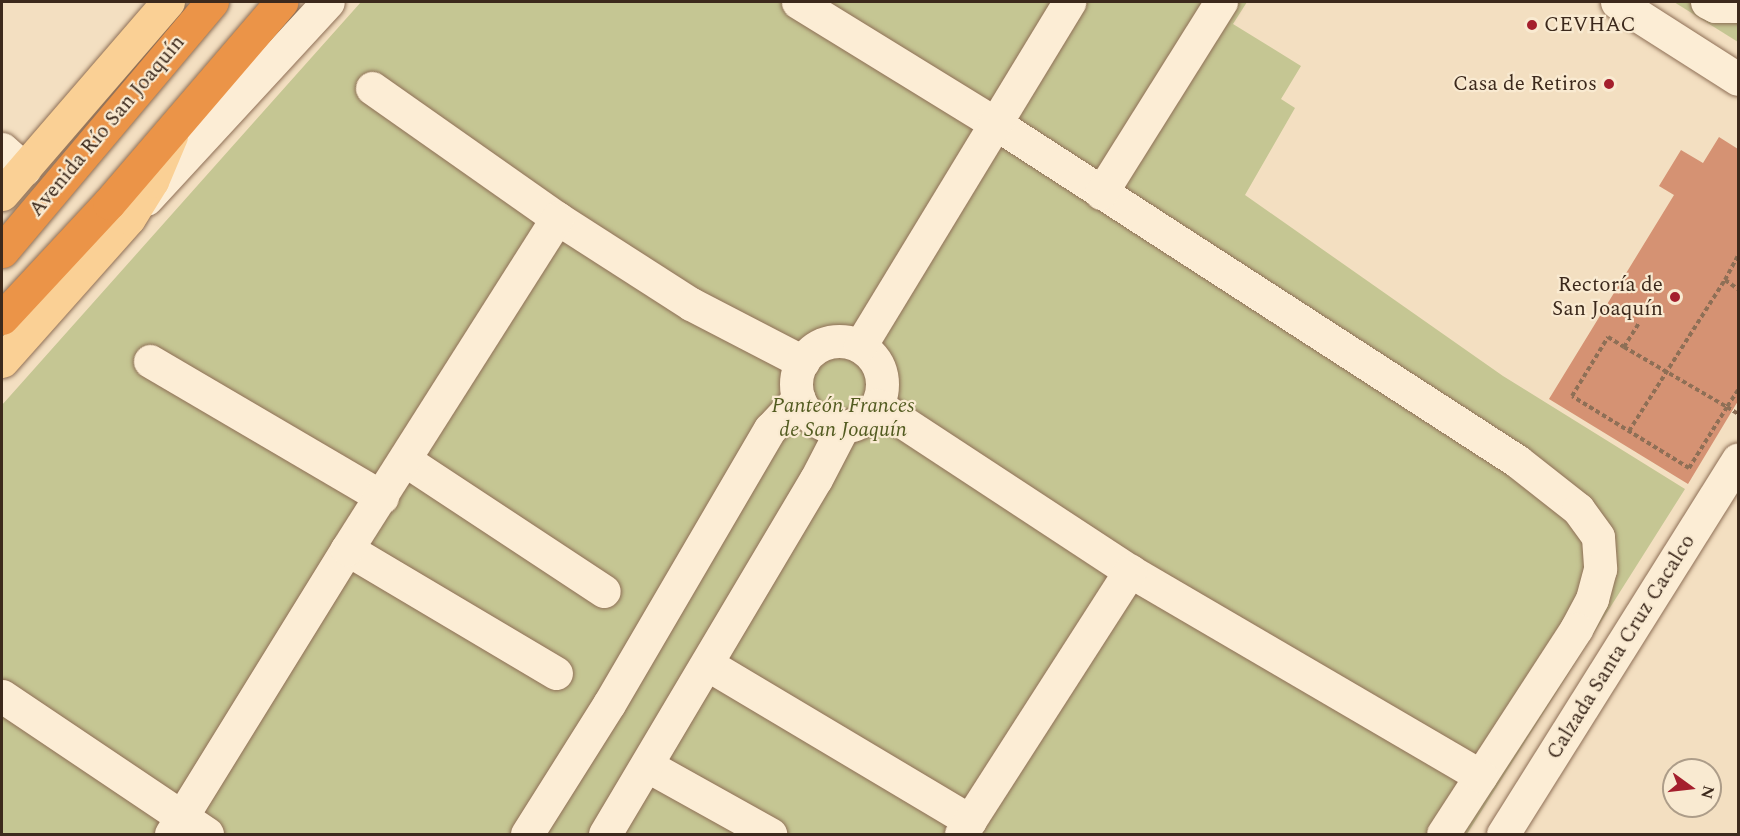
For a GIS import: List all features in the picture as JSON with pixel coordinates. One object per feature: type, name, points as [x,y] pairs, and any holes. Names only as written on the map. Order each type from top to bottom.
[{"type":"highway","name":"Avenida Río San Joaquín","points":[[2,250],[212,2]]},
{"type":"highway","points":[[2,318],[109,203],[281,2]]},
{"type":"main road","name":"Avenida Río San Joaquín","points":[[2,194],[13,159],[168,2]]},
{"type":"main road","points":[[2,361],[129,218],[152,180],[176,125]]},
{"type":"street","points":[[129,218],[328,2]]},
{"type":"street","points":[[798,2],[995,123],[1517,461],[1578,509],[1598,537],[1600,569],[1592,599],[1576,629],[1443,834]]},
{"type":"street","points":[[860,346],[1070,2]]},
{"type":"street","points":[[1101,193],[1221,2]]},
{"type":"street","points":[[1617,2],[1738,78]]},
{"type":"street","points":[[1707,2],[1714,6],[1738,6]]},
{"type":"street","points":[[372,88],[557,218],[691,304],[803,362]]},
{"type":"street","points":[[2,696],[186,829],[347,549],[557,218]]},
{"type":"street","points":[[844,341],[860,346],[873,357],[880,372],[882,389],[877,405],[861,421],[843,427],[825,424],[809,415],[799,398],[796,380],[803,362],[813,349],[828,342],[844,341]]},
{"type":"street","points":[[150,361],[382,497]]},
{"type":"street","points":[[527,834],[609,704],[770,429],[799,398]]},
{"type":"street","points":[[877,405],[1130,571],[1481,776]]},
{"type":"street","points":[[605,834],[648,766],[816,479],[843,427]]},
{"type":"street","points":[[405,460],[604,591]]},
{"type":"street","name":"Calzada Santa Cruz Cacalco","points":[[1503,834],[1738,460]]},
{"type":"street","points":[[347,549],[556,673]]},
{"type":"street","points":[[707,664],[966,828],[1130,571]]},
{"type":"street","points":[[648,766],[770,834]]},
{"type":"path","points":[[1629,431],[1738,256]]},
{"type":"path","points":[[1725,280],[1738,289]]},
{"type":"path","points":[[1624,347],[1639,323]]},
{"type":"path","points":[[1738,390],[1727,407],[1689,468],[1572,396],[1608,337],[1624,347],[1727,407],[1738,414]]},
{"type":"green space","name":"Panteón Frances de San Joaquín","points":[[361,2],[1247,2],[1233,24],[1301,66],[1281,99],[1295,108],[1245,195],[1503,376],[1685,489],[1467,834],[2,834],[2,405]]},
{"type":"green space","points":[[1674,2],[1738,2],[1738,42]]},
{"type":"building","name":"Rectoría de San Joaquín","points":[[1719,137],[1738,149],[1738,401],[1688,484],[1549,399],[1674,195],[1659,186],[1681,150],[1703,163]]},
{"type":"place","name":"CEVHAC","points":[[1532,25]]},
{"type":"place","name":"Casa de Retiros","points":[[1609,84]]},
{"type":"place","name":"Rectoría de San Joaquín","points":[[1675,297]]}]
